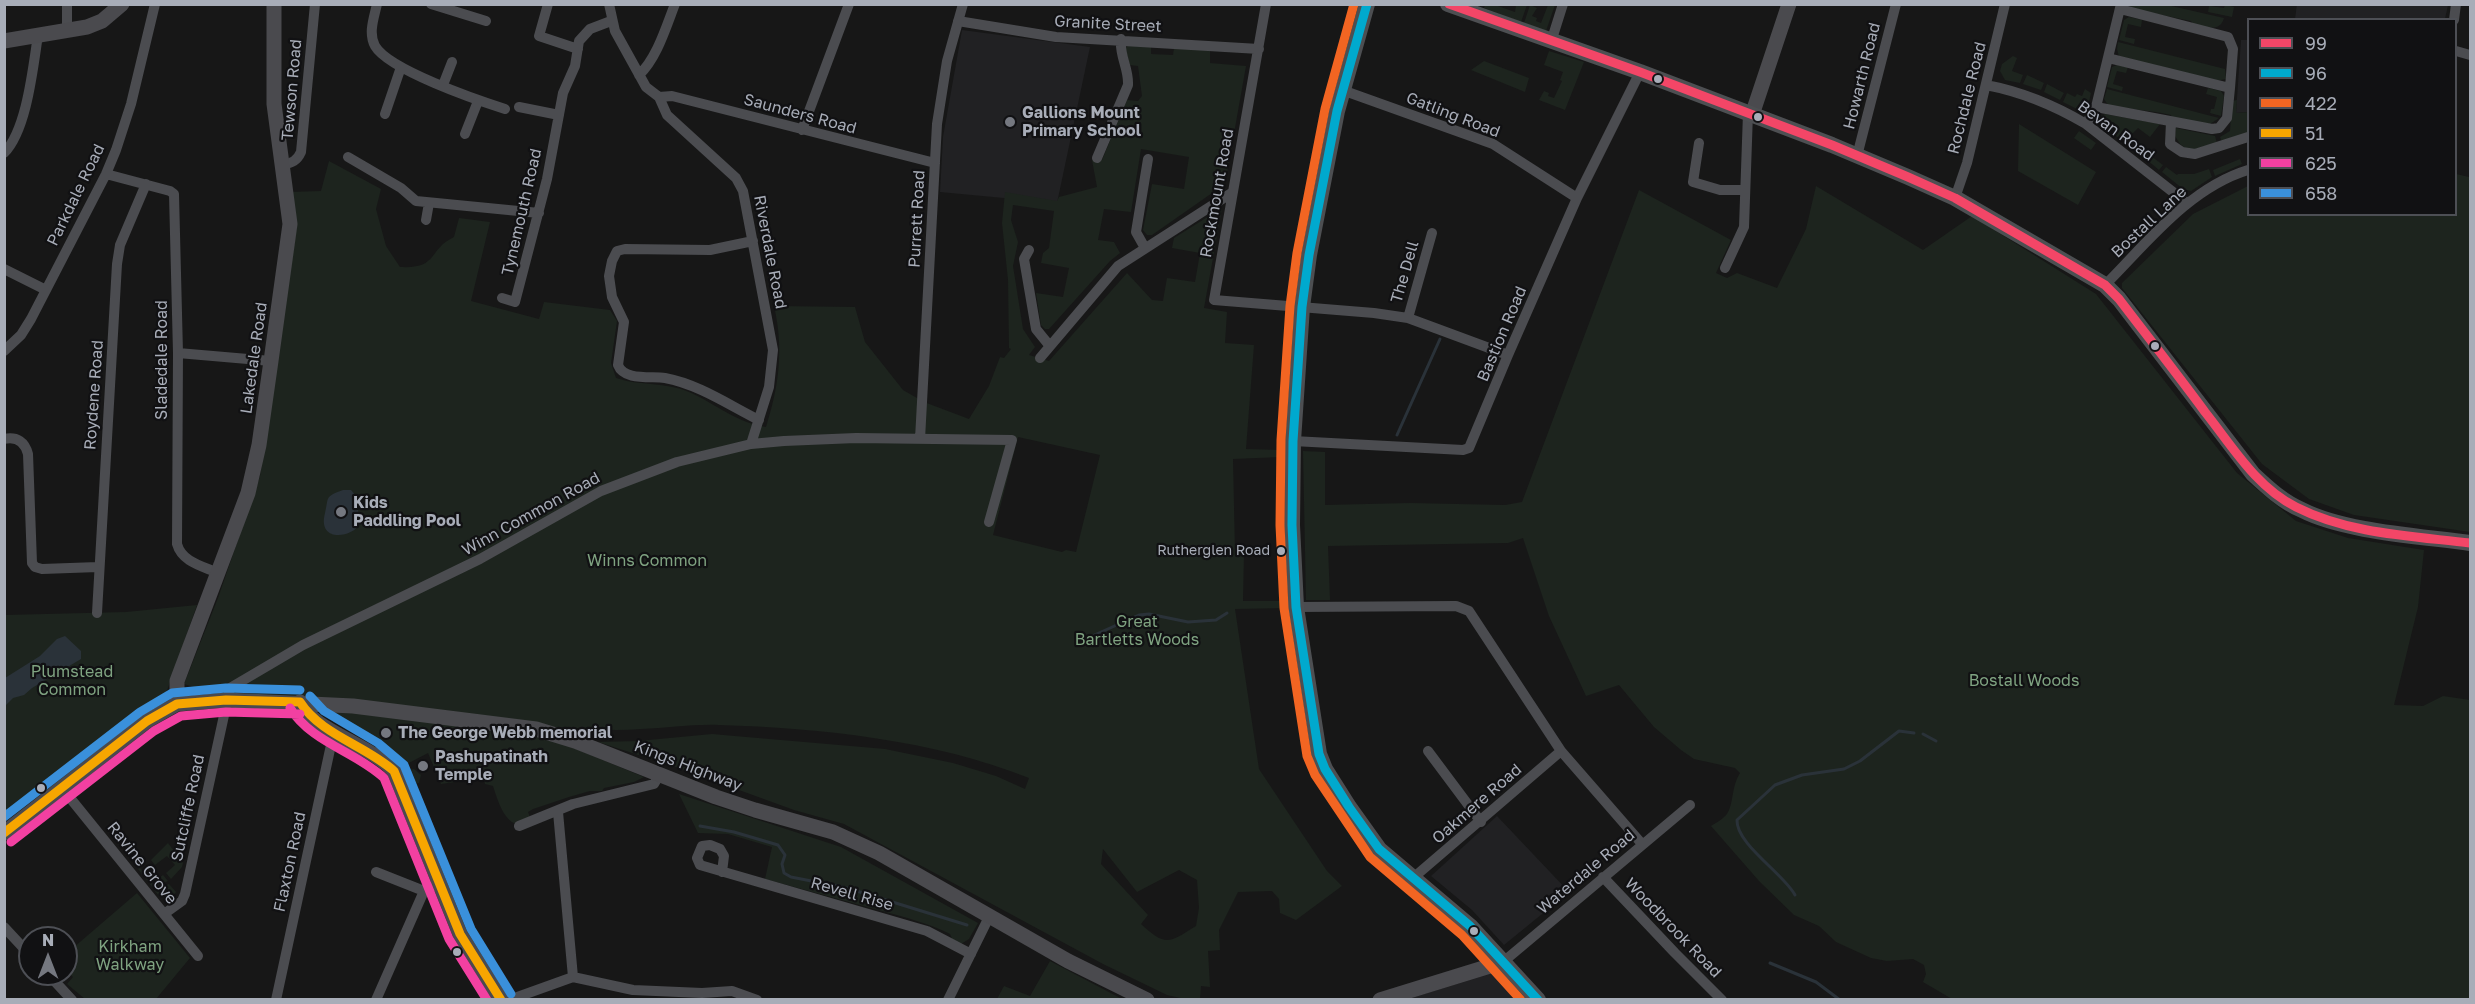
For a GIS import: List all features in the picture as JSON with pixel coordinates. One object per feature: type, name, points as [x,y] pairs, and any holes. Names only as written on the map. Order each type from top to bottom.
[{"type":"main road","points":[[1367,4],[1330,138],[1302,307],[1293,441],[1292,525],[1296,608],[1319,754],[1325,769],[1379,849],[1470,926],[1538,999]]},
{"type":"main road","points":[[1448,4],[1640,72],[1750,114],[1955,198],[2105,285],[2128,311],[2253,474],[2276,495],[2302,511],[2342,524],[2470,543]]},
{"type":"street","points":[[67,4],[67,31]]},
{"type":"street","points":[[4,41],[87,27],[102,21],[122,4]]},
{"type":"street","name":"Parkdale Road","points":[[4,351],[21,335],[106,174],[131,104],[155,4]]},
{"type":"street","name":"Lakedale Road","points":[[177,704],[177,681],[238,522],[254,466],[271,362],[290,224],[274,104],[274,4]]},
{"type":"street","name":"Tewson Road","points":[[282,165],[298,159],[301,152],[315,4]]},
{"type":"street","points":[[377,4],[371,30],[375,45],[380,52],[401,67],[505,109]]},
{"type":"street","points":[[431,4],[486,21]]},
{"type":"street","points":[[548,4],[539,36],[578,49]]},
{"type":"street","name":"Riverdale Road","points":[[609,4],[611,21],[646,87],[659,97],[668,115],[736,178],[747,204],[772,350],[769,387],[751,444]]},
{"type":"street","points":[[639,75],[646,68],[675,4]]},
{"type":"street","points":[[802,130],[849,4]]},
{"type":"street","name":"Purrett Road","points":[[920,439],[940,99],[963,4]]},
{"type":"street","name":"Rockmount Road","points":[[1266,4],[1214,300],[1302,307]]},
{"type":"street","points":[[1551,42],[1563,4]]},
{"type":"street","points":[[1725,268],[1744,227],[1750,114],[1789,4]]},
{"type":"street","name":"Howarth Road","points":[[1857,156],[1896,4]]},
{"type":"street","name":"Rochdale Road","points":[[1955,198],[1967,163],[2005,4]]},
{"type":"street","points":[[2086,124],[2096,107],[2120,7],[2228,37],[2232,49],[2230,88],[2227,118],[2219,128],[2212,129],[2171,122],[2096,107]]},
{"type":"street","name":"Tynemouth Road","points":[[502,298],[515,302],[533,254],[538,213],[563,93],[575,66],[578,49],[584,34],[611,21]]},
{"type":"street","name":"Granite Street","points":[[958,21],[1056,37],[1121,39],[1258,49]]},
{"type":"street","points":[[4,153],[15,140],[19,129],[38,35]]},
{"type":"street","points":[[1097,158],[1128,85],[1129,76],[1120,52],[1121,39]]},
{"type":"street","points":[[2108,58],[2230,88]]},
{"type":"street","points":[[443,85],[452,62]]},
{"type":"street","points":[[385,114],[401,67]]},
{"type":"street","name":"Bastion Road","points":[[1293,441],[1463,450],[1469,448],[1577,198],[1640,72]]},
{"type":"street","name":"Bevan Road","points":[[1986,85],[2022,93],[2040,100],[2086,124],[2187,204]]},
{"type":"street","name":"Gatling Road","points":[[1342,90],[1493,144],[1577,198]]},
{"type":"street","name":"Saunders Road","points":[[659,97],[672,96],[935,163]]},
{"type":"street","points":[[465,134],[478,100]]},
{"type":"street","points":[[519,107],[559,115]]},
{"type":"street","points":[[2171,122],[2170,144],[2182,152],[2195,154],[2247,137]]},
{"type":"street","points":[[1699,143],[1694,182],[1720,190],[1745,190]]},
{"type":"street","points":[[348,157],[401,188],[416,201],[538,213]]},
{"type":"street","points":[[1145,248],[1136,232],[1148,159]]},
{"type":"street","name":"Bostall Lane","points":[[2105,285],[2187,204],[2218,184],[2247,170]]},
{"type":"street","name":"Sladedale Road","points":[[106,174],[174,194],[178,353],[177,544],[182,555],[188,560],[218,573]]},
{"type":"street","name":"Roydene Road","points":[[97,613],[117,264],[120,245],[146,184]]},
{"type":"street","points":[[1040,358],[1118,266],[1233,192]]},
{"type":"street","points":[[426,220],[429,203]]},
{"type":"street","name":"The Dell","points":[[1408,318],[1432,233]]},
{"type":"street","points":[[753,241],[710,250],[617,250],[612,261],[609,282],[612,297],[624,322],[618,365],[620,371],[627,375],[660,377],[682,383],[759,420]]},
{"type":"street","points":[[1029,250],[1024,259],[1036,329],[1049,345]]},
{"type":"street","points":[[4,269],[46,290]]},
{"type":"street","points":[[1302,307],[1408,318],[1508,355]]},
{"type":"street","points":[[178,353],[271,362]]},
{"type":"street","points":[[4,439],[16,438],[22,441],[28,453],[32,563],[35,567],[42,569],[98,567]]},
{"type":"street","name":"Winn Common Road","points":[[226,700],[230,688],[238,681],[275,660],[480,559],[600,491],[677,462],[751,444],[823,439],[1012,440],[988,522]]},
{"type":"street","points":[[1296,608],[1456,606],[1469,610],[1561,751],[1642,843]]},
{"type":"street","name":"Kings Highway","points":[[177,704],[226,700],[300,702],[556,733],[754,810],[848,837],[1097,977],[1147,999]]},
{"type":"street","name":"Sutcliffe Road","points":[[164,914],[182,901],[185,894],[226,700]]},
{"type":"street","points":[[300,702],[306,714],[385,761],[394,771],[460,934],[501,999]]},
{"type":"street","points":[[4,832],[147,721],[177,704]]},
{"type":"street","name":"Flaxton Road","points":[[276,999],[334,731]]},
{"type":"street","points":[[1428,751],[1481,822]]},
{"type":"street","name":"Oakmere Road","points":[[1413,878],[1561,751]]},
{"type":"street","points":[[519,826],[573,804],[654,784],[660,774]]},
{"type":"street","name":"Ravine Grove","points":[[62,788],[198,956]]},
{"type":"street","name":"Waterdale Road","points":[[1503,962],[1690,805]]},
{"type":"street","points":[[558,812],[573,977]]},
{"type":"street","points":[[376,872],[424,891]]},
{"type":"street","name":"Revell Rise","points":[[722,872],[927,931],[971,954]]},
{"type":"street","name":"Woodbrook Road","points":[[1603,877],[1722,999]]},
{"type":"street","points":[[376,999],[424,891],[439,883]]},
{"type":"street","points":[[948,999],[989,917]]},
{"type":"street","points":[[4,927],[18,942]]},
{"type":"street","points":[[1380,999],[1503,962]]},
{"type":"street","points":[[509,999],[573,977],[633,990],[702,996],[732,992],[757,999]]},
{"type":"street","points":[[60,986],[72,999]]},
{"type":"shaded area","points":[[2297,4],[2448,4],[2445,18],[2295,18]]},
{"type":"shaded area","name":"Gallions Mount Primary School","points":[[962,30],[1090,47],[1057,203],[940,192],[943,137]]},
{"type":"shaded area","points":[[2241,40],[2247,40],[2247,112],[2236,113]]},
{"type":"shaded area","name":"Kids Paddling Pool","points":[[343,490],[351,490],[356,496],[360,524],[350,532],[331,534],[326,530],[324,523],[328,498]]},
{"type":"shaded area","points":[[65,636],[81,651],[81,659],[24,695],[13,698],[5,706],[5,678],[40,656],[57,639]]},
{"type":"shaded area","points":[[1497,816],[1569,892],[1504,945],[1472,910],[1431,876]]},
{"type":"shaded area","points":[[1493,973],[1521,999],[1405,1000]]},
{"type":"green space","points":[[1485,5],[1495,5],[1515,12],[1516,5],[1527,5],[1521,22],[1484,8]]},
{"type":"green space","points":[[1530,5],[1537,8],[1532,16],[1541,23],[1548,5],[1555,5],[1546,31],[1524,23]]},
{"type":"green space","points":[[2130,5],[2167,5],[2224,18],[2219,26],[2207,27],[2193,24],[2191,21],[2132,9]]},
{"type":"green space","points":[[2225,5],[2234,7],[2232,17],[2208,12],[2209,6],[2224,8]]},
{"type":"green space","points":[[2129,17],[2142,20],[2141,27],[2128,24],[2125,37],[2135,39],[2134,44],[2119,40],[2124,20]]},
{"type":"green space","points":[[2118,42],[2225,69],[2226,79],[2215,81],[2119,57]]},
{"type":"green space","points":[[1129,45],[1151,46],[1151,54],[1173,55],[1174,48],[1210,50],[1210,63],[1246,66],[1225,184],[1152,235],[1147,235],[1143,230],[1152,184],[1184,189],[1189,157],[1141,149],[1131,212],[1104,209],[1098,240],[1114,242],[1120,253],[1110,261],[1049,329],[1041,325],[1036,293],[1063,297],[1069,268],[1041,263],[1043,253],[1049,248],[1054,211],[1013,205],[1011,220],[1018,242],[1013,266],[1023,329],[1035,347],[1029,355],[1049,361],[1127,273],[1152,300],[1163,301],[1167,278],[1195,282],[1200,253],[1172,248],[1174,238],[1222,208],[1204,308],[1227,312],[1225,343],[1254,345],[1246,449],[1281,450],[1281,457],[1233,459],[1235,553],[1244,553],[1243,601],[1286,601],[1287,608],[1235,609],[1259,769],[1327,871],[1342,886],[1296,920],[1280,913],[1279,899],[1272,891],[1238,892],[1219,930],[1220,950],[1208,951],[1210,987],[1201,986],[1200,999],[1185,999],[1167,995],[1103,964],[844,824],[794,810],[673,766],[598,742],[638,741],[712,734],[885,749],[953,763],[996,776],[1025,789],[1029,778],[993,765],[916,745],[797,729],[709,725],[623,730],[568,729],[566,745],[644,777],[634,782],[604,788],[602,791],[590,791],[533,809],[528,812],[530,817],[520,825],[506,816],[493,786],[485,784],[484,778],[441,784],[428,753],[401,767],[385,749],[333,722],[329,699],[215,694],[184,684],[218,598],[260,476],[297,225],[289,192],[321,191],[329,161],[381,189],[376,209],[386,246],[400,267],[421,265],[432,258],[440,247],[454,237],[459,218],[490,222],[471,301],[539,319],[544,302],[610,310],[617,321],[611,363],[616,378],[680,389],[746,422],[766,427],[779,367],[779,337],[774,306],[855,307],[865,342],[903,390],[924,402],[969,419],[989,386],[1000,357],[1004,358],[1011,349],[1009,348],[1008,280],[1002,223],[1005,192],[1057,201],[1059,197],[1097,187],[1092,160],[1102,160],[1127,100],[1138,101],[1142,96],[1138,66],[1130,65],[1125,48]],"holes":[[[1018,437],[1100,455],[1076,552],[1066,550],[1062,552],[993,535]],[[1103,849],[1137,892],[1179,870],[1197,880],[1199,908],[1196,926],[1168,940],[1149,931],[1141,924],[1148,915],[1101,864]]]},
{"type":"green space","points":[[1549,51],[1584,62],[1565,110],[1539,100],[1544,91],[1549,93],[1548,96],[1554,98],[1562,81],[1560,80],[1563,72],[1544,65]]},
{"type":"green space","points":[[2013,56],[2017,58],[2012,71],[2023,75],[2020,83],[2005,80],[2000,71],[2002,64]]},
{"type":"green space","points":[[1484,61],[1529,78],[1525,92],[1471,70]]},
{"type":"green space","points":[[2117,65],[2128,67],[2126,73],[2117,71],[2113,84],[2123,87],[2122,91],[2107,87],[2112,67]]},
{"type":"green space","points":[[2027,75],[2044,83],[2041,90],[2023,84]]},
{"type":"green space","points":[[2047,84],[2064,93],[2060,100],[2044,92]]},
{"type":"green space","points":[[2208,88],[2221,91],[2224,96],[2221,116],[2210,113],[2211,109],[2214,109],[2217,97],[2206,94]]},
{"type":"green space","points":[[2085,89],[2091,93],[2088,106],[2079,110],[2063,102],[2067,93],[2075,97],[2077,94],[2082,96]]},
{"type":"green space","points":[[2107,89],[2219,118],[2210,124],[2172,118],[2171,115],[2163,113],[2108,105],[2104,99]]},
{"type":"green space","points":[[2237,100],[2236,113],[2247,112],[2247,135],[2222,142],[2220,137],[2230,131],[2232,101]]},
{"type":"green space","points":[[2105,114],[2160,124],[2150,137],[2138,128],[2124,142],[2102,125],[2101,116]]},
{"type":"green space","points":[[2019,124],[2096,172],[2078,205],[2018,171]]},
{"type":"green space","points":[[2176,128],[2215,136],[2217,143],[2189,151],[2180,144],[2175,136]]},
{"type":"green space","points":[[2079,131],[2096,143],[2091,150],[2074,138]]},
{"type":"green space","points":[[2143,150],[2163,165],[2159,170],[2140,154]]},
{"type":"green space","points":[[2240,159],[2242,164],[2215,176],[2213,170]]},
{"type":"green space","points":[[2166,167],[2177,175],[2194,174],[2209,169],[2212,177],[2191,191],[2183,189],[2162,172]]},
{"type":"green space","points":[[2470,171],[2470,532],[2354,515],[2309,499],[2262,464],[2122,288],[2122,283],[2193,214],[2247,187],[2247,216],[2457,216],[2457,174],[2469,177]]},
{"type":"green space","name":"Bostall Woods","points":[[1816,186],[1923,250],[1972,216],[2096,294],[2237,473],[2296,521],[2348,538],[2424,550],[2418,607],[2394,705],[2423,706],[2443,696],[2470,700],[2470,999],[1952,999],[1923,982],[1926,974],[1924,965],[1913,959],[1887,961],[1871,958],[1836,942],[1819,926],[1794,915],[1759,881],[1711,826],[1724,818],[1729,810],[1740,773],[1735,768],[1694,759],[1681,750],[1654,727],[1619,685],[1586,696],[1549,616],[1523,538],[1508,543],[1328,546],[1330,600],[1306,600],[1303,451],[1325,452],[1325,505],[1410,503],[1505,505],[1522,502],[1639,190],[1731,240],[1716,273],[1727,278],[1737,273],[1777,288],[1806,229]]},
{"type":"green space","name":"Plumstead Common","points":[[197,605],[163,702],[115,735],[5,821],[5,615],[126,612]]},
{"type":"green space","points":[[414,769],[421,775],[419,783],[414,783],[413,786],[405,784],[402,771]]},
{"type":"green space","points":[[679,794],[841,847],[978,923],[969,939],[961,944],[952,939],[950,934],[922,922],[765,879],[772,847],[728,834],[698,833]]},
{"type":"green space","points":[[168,843],[183,863],[171,879],[166,873],[175,865],[167,856],[155,865],[151,860]]},
{"type":"green space","points":[[140,868],[153,883],[163,875],[168,881],[153,888],[138,869]]},
{"type":"green space","points":[[169,884],[176,892],[173,896],[160,897],[154,890]]},
{"type":"green space","name":"Kirkham Walkway","points":[[137,893],[190,958],[156,999],[85,999],[69,986],[78,986],[78,944]]},
{"type":"green space","points":[[1050,961],[1122,999],[997,999],[1004,986],[1030,996]]},
{"type":"waterway","points":[[1397,435],[1440,339]]},
{"type":"waterway","points":[[1090,637],[1139,615],[1149,614],[1188,622],[1216,620],[1227,613]]},
{"type":"waterway","points":[[1795,895],[1744,839],[1737,820],[1775,785],[1802,775],[1844,769],[1860,761],[1899,731],[1914,733]]},
{"type":"waterway","points":[[1923,734],[1936,741]]},
{"type":"waterway","points":[[700,826],[734,832],[778,845],[785,855],[782,864],[784,873],[791,877],[847,888],[967,925]]},
{"type":"waterway","points":[[1770,963],[1816,982],[1840,1000]]},
{"type":"transit line","name":"422","points":[[1354,4],[1325,109],[1297,253],[1290,306],[1281,440],[1280,525],[1284,608],[1307,756],[1315,775],[1370,857],[1462,935],[1521,1000]]},
{"type":"transit line","name":"96","points":[[1367,4],[1337,111],[1309,255],[1302,307],[1293,441],[1292,525],[1296,607],[1319,754],[1325,769],[1379,849],[1470,926],[1538,1000]]},
{"type":"transit line","name":"99","points":[[1449,4],[1640,72],[1832,145],[1955,198],[2105,285],[2119,299],[2246,465],[2282,499],[2316,516],[2337,523],[2403,536],[2470,543]]},
{"type":"transit line","name":"658","points":[[4,817],[140,712],[172,693],[226,688],[300,690]]},
{"type":"transit line","name":"658","points":[[310,696],[324,711],[378,743],[404,765],[471,929],[511,994]]},
{"type":"transit line","name":"51","points":[[4,833],[147,721],[177,704],[226,700],[300,702]]},
{"type":"transit line","name":"51","points":[[300,702],[319,723],[394,771],[460,934],[501,1000]]},
{"type":"transit line","name":"625","points":[[290,708],[310,730],[384,778],[449,939],[487,1000]]},
{"type":"transit line","name":"625","points":[[11,842],[154,731],[181,716],[226,712],[300,714]]},
{"type":"place","name":"Gallions Mount Primary School","points":[[1010,122]]},
{"type":"place","name":"Kids Paddling Pool","points":[[341,512]]},
{"type":"place","name":"Rutherglen Road","points":[[1281,551]]},
{"type":"place","name":"The George Webb memorial","points":[[386,733]]},
{"type":"place","name":"Pashupatinath Temple","points":[[423,766]]},
{"type":"park label","name":"Winns Common","points":[[647,561]]},
{"type":"park label","name":"Great Bartletts Woods","points":[[1137,631]]}]
